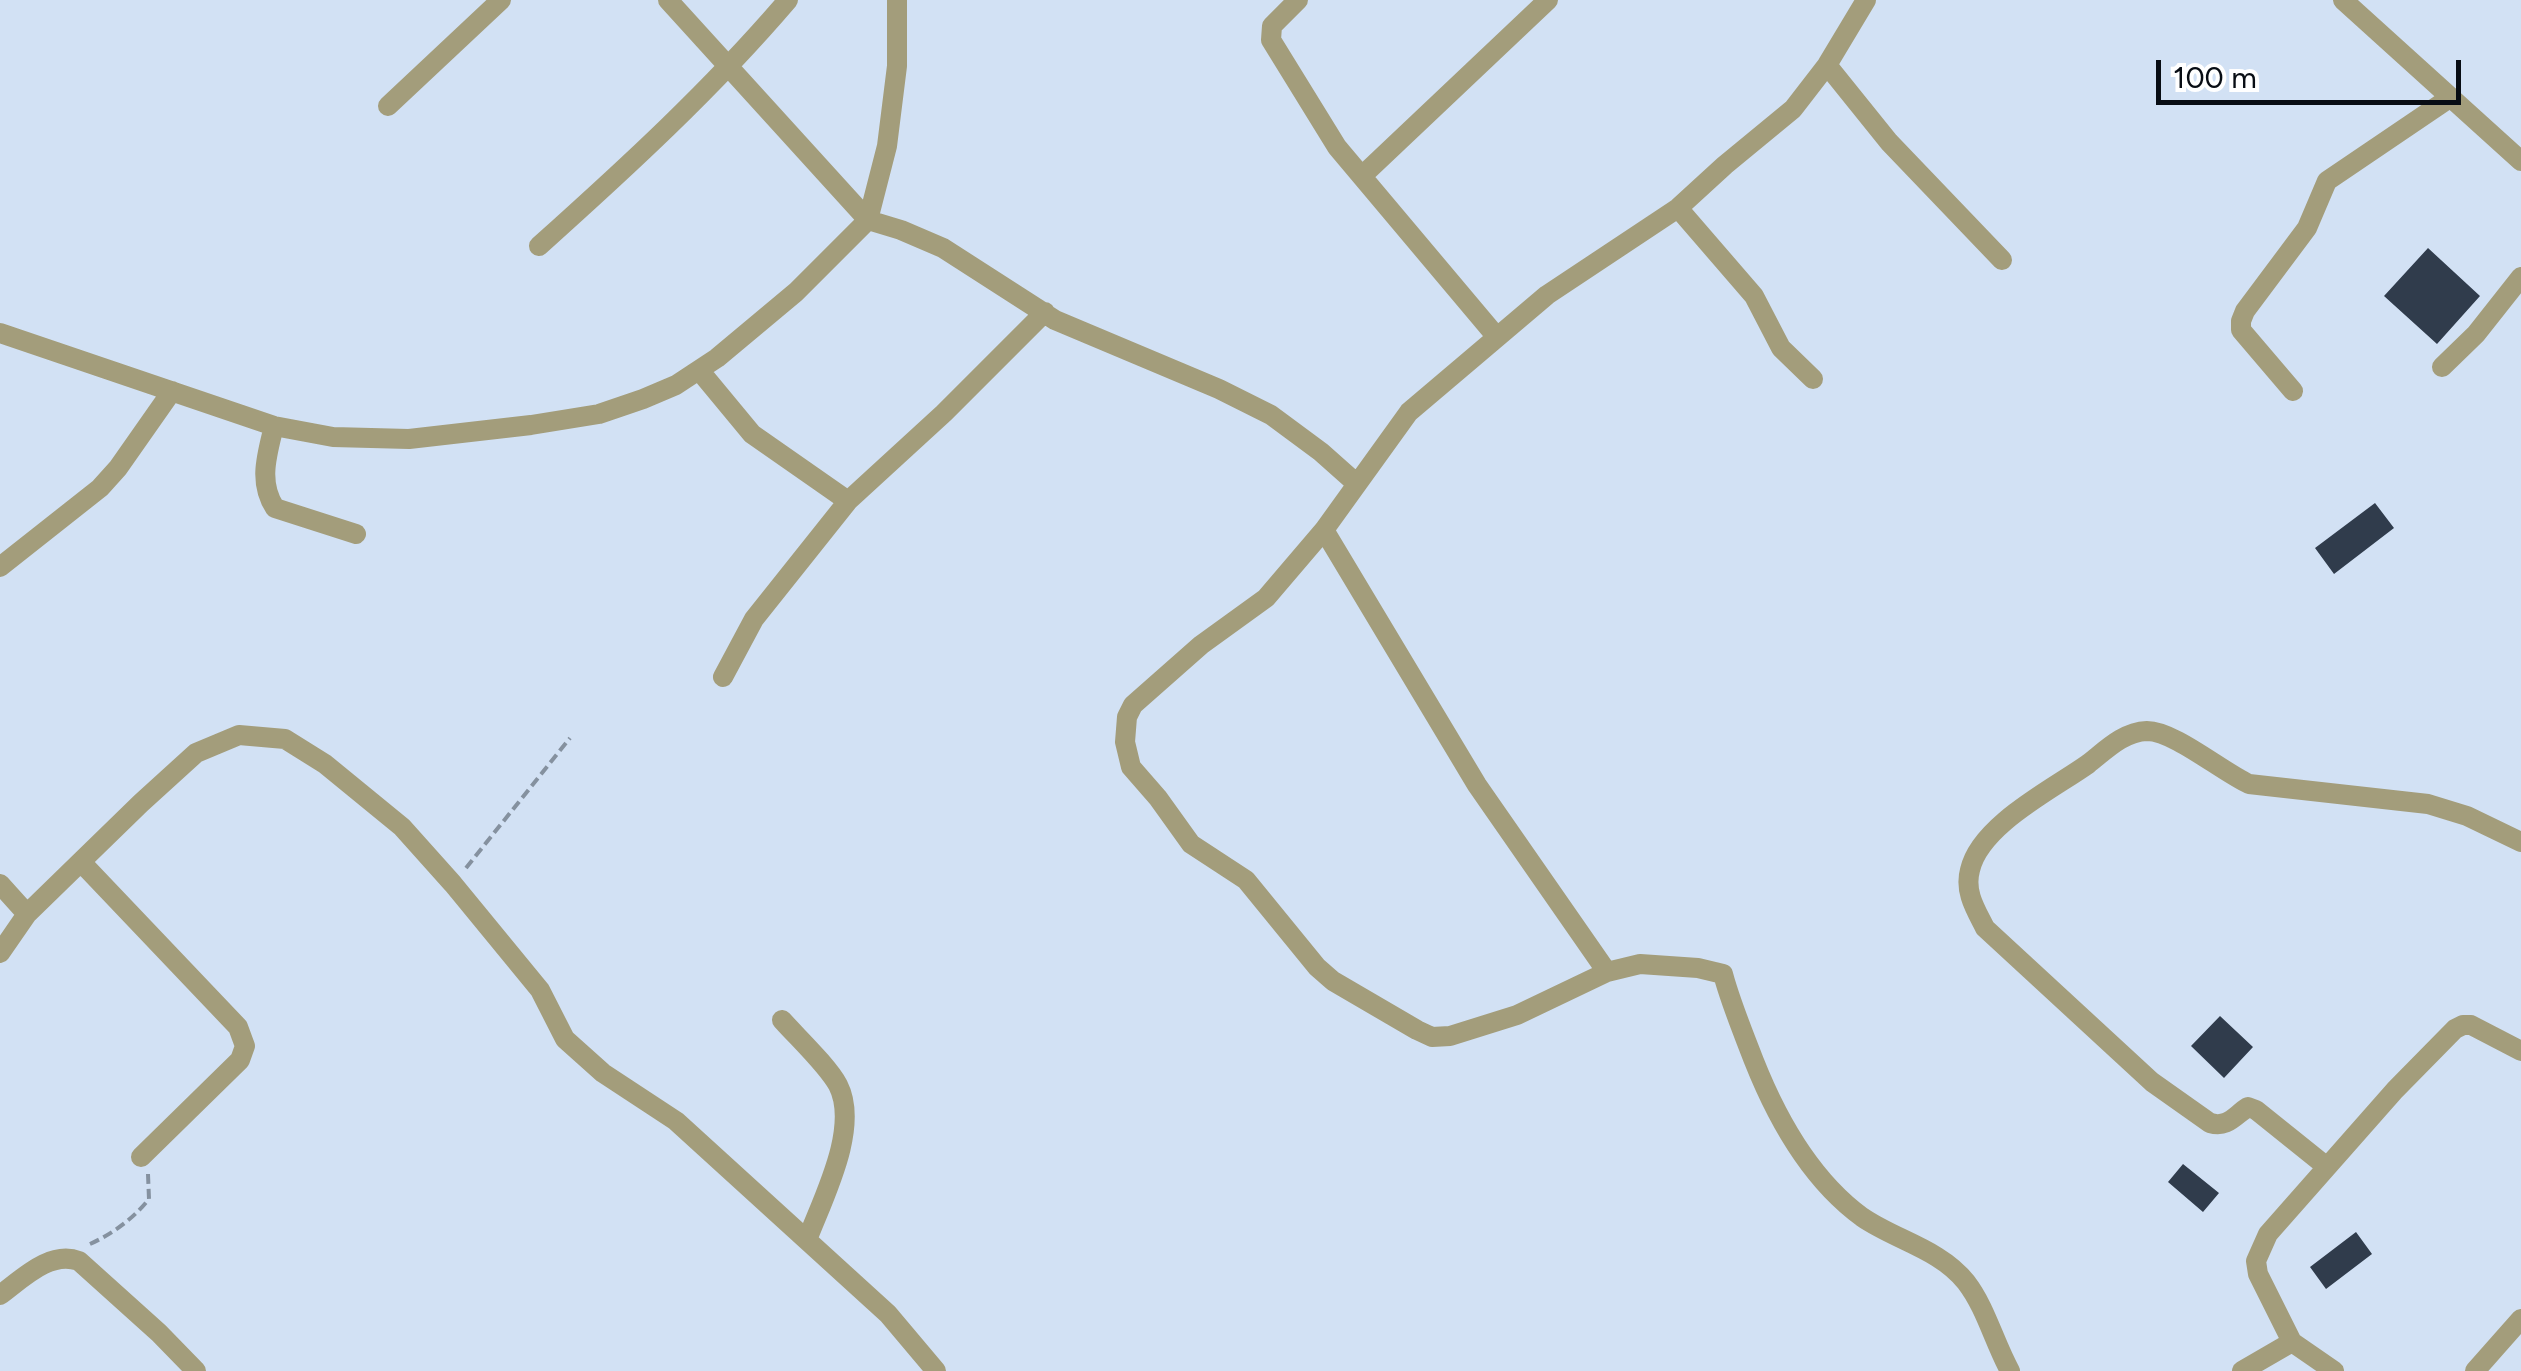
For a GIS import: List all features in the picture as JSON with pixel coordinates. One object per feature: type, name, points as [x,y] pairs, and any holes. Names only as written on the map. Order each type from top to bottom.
[{"type":"street","points":[[388,106],[501,0]]},
{"type":"street","points":[[668,0],[868,220],[944,248],[1056,320],[1272,415],[1357,484]]},
{"type":"street","points":[[539,246],[728,68],[788,0]]},
{"type":"street","points":[[0,333],[274,426],[332,437],[409,440],[599,414],[676,385],[718,358],[796,292],[868,220],[888,146],[898,66],[896,0]]},
{"type":"street","points":[[1298,0],[1272,26],[1271,40],[1337,147],[1496,336]]},
{"type":"street","points":[[1362,176],[1548,0]]},
{"type":"street","points":[[1866,0],[1828,65],[1793,109],[1678,208],[1547,295],[1409,412],[1324,530],[1266,598],[1201,645],[1133,705],[1127,717],[1125,742],[1132,767],[1191,844],[1246,880],[1317,967],[1352,994],[1432,1037],[1450,1036],[1517,1015],[1607,972],[1640,964],[1724,974],[1766,1094],[1798,1147],[1851,1208],[1942,1260],[1964,1280],[2010,1371]]},
{"type":"street","points":[[2344,0],[2521,161]]},
{"type":"street","points":[[1828,65],[1889,142],[2002,260]]},
{"type":"street","points":[[2294,390],[2241,330],[2240,321],[2307,228],[2327,181],[2450,97]]},
{"type":"street","points":[[1678,208],[1754,296],[1781,348],[1813,379]]},
{"type":"street","points":[[2442,367],[2476,334],[2521,277]]},
{"type":"street","points":[[723,676],[754,620],[848,501],[1045,312]]},
{"type":"street","points":[[699,370],[752,434],[848,501]]},
{"type":"street","points":[[0,567],[100,488],[172,391]]},
{"type":"street","points":[[274,426],[264,477],[267,497],[274,508],[356,534]]},
{"type":"street","points":[[1324,530],[1477,786],[1607,972]]},
{"type":"street","points":[[2326,1167],[2256,1110],[2248,1107],[2220,1126],[2152,1082],[1985,928],[1971,902],[1969,872],[1978,852],[2027,803],[2124,737],[2142,731],[2172,737],[2230,776],[2249,784],[2428,804],[2467,816],[2521,842]]},
{"type":"street","points":[[0,952],[27,914],[196,753],[239,735],[286,739],[324,764],[402,827],[540,990],[565,1039],[603,1073],[676,1122],[888,1314],[936,1371]]},
{"type":"street","points":[[80,862],[238,1027],[245,1046],[240,1060],[141,1158]]},
{"type":"street","points":[[0,884],[27,914]]},
{"type":"street","points":[[782,1020],[836,1082],[845,1103],[844,1130],[836,1162],[807,1240]]},
{"type":"street","points":[[2334,1371],[2292,1342],[2258,1274],[2256,1262],[2268,1234],[2394,1090],[2455,1029],[2471,1025],[2521,1051]]},
{"type":"street","points":[[0,1296],[44,1265],[69,1257],[100,1278],[196,1371]]},
{"type":"street","points":[[2475,1371],[2521,1319]]},
{"type":"street","points":[[2242,1371],[2292,1342]]},
{"type":"path","points":[[454,884],[570,738]]},
{"type":"path","points":[[69,1257],[109,1235],[149,1199],[148,1174],[141,1158]]},
{"type":"building","points":[[2428,248],[2480,296],[2437,344],[2384,296]]},
{"type":"building","points":[[2375,503],[2394,528],[2334,574],[2315,548]]},
{"type":"building","points":[[2220,1016],[2253,1047],[2224,1078],[2191,1046]]},
{"type":"building","points":[[2183,1164],[2219,1193],[2203,1212],[2168,1182]]},
{"type":"building","points":[[2356,1232],[2372,1254],[2326,1289],[2310,1267]]}]
